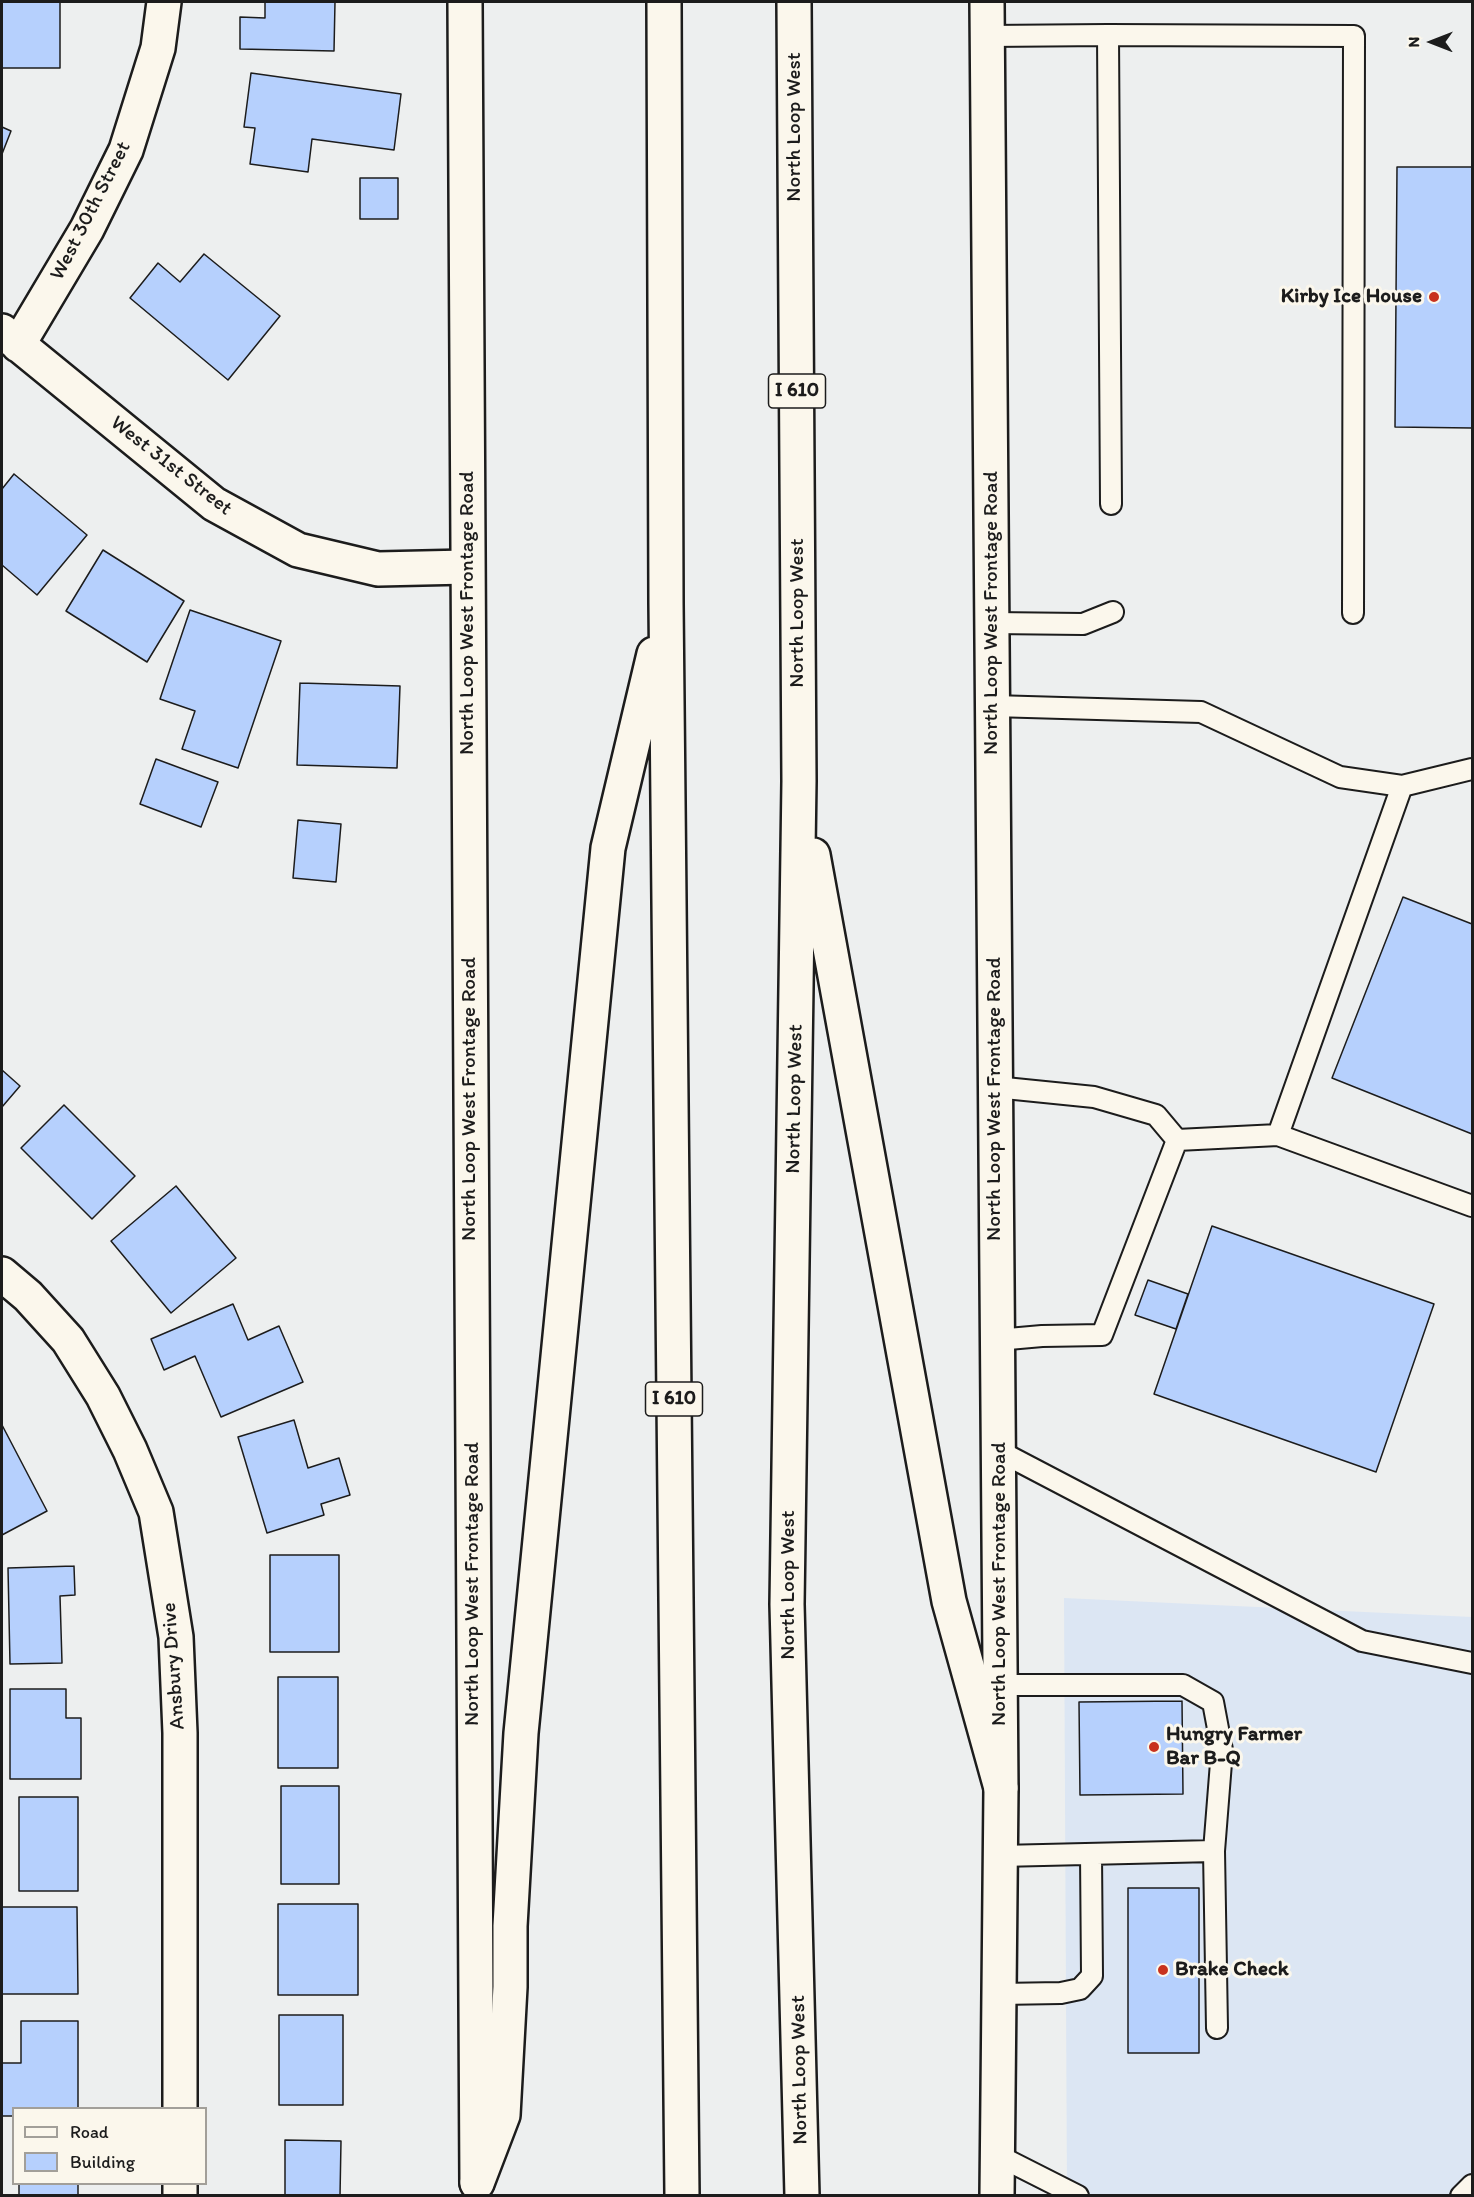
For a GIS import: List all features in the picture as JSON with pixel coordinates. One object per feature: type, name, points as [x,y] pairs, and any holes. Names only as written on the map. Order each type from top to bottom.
[{"type":"main road","name":"West 30th Street","points":[[10,338],[87,229],[126,150],[158,48],[164,2]]},
{"type":"main road","name":"North Loop West Frontage Road","points":[[465,2],[477,2189]]},
{"type":"main road","name":"I 610","points":[[664,2],[666,603],[682,2196]]},
{"type":"main road","name":"North Loop West","points":[[794,2],[799,781],[787,1604],[802,2196]]},
{"type":"main road","name":"North Loop West Frontage Road","points":[[987,2],[1001,1788],[997,2196]]},
{"type":"main road","name":"West 31st Street","points":[[10,338],[214,504],[298,550],[378,569],[467,567]]},
{"type":"main road","points":[[477,2189],[503,2115],[510,1988],[510,1926],[521,1733],[608,848],[666,603]]},
{"type":"main road","points":[[799,781],[949,1601],[1001,1788]]},
{"type":"main road","name":"Ansbury Drive","points":[[2,1274],[28,1296],[68,1340],[104,1396],[156,1512],[176,1637],[180,2107]]},
{"type":"lane","points":[[1108,35],[1111,504]]},
{"type":"lane","points":[[987,36],[1354,36],[1353,613]]},
{"type":"lane","points":[[992,623],[1083,624],[1113,612]]},
{"type":"lane","points":[[993,706],[1201,712],[1340,777],[1402,786],[1473,769]]},
{"type":"lane","points":[[1278,1135],[1402,786]]},
{"type":"lane","points":[[995,1087],[1094,1097],[1156,1115],[1176,1140]]},
{"type":"lane","points":[[1176,1140],[1278,1135],[1473,1206]]},
{"type":"lane","points":[[997,1340],[1042,1336],[1102,1335],[1176,1140]]},
{"type":"lane","points":[[999,1451],[1362,1641],[1473,1663]]},
{"type":"lane","points":[[1000,1685],[1183,1685],[1213,1702],[1222,1750],[1214,1851],[1217,2028]]},
{"type":"lane","points":[[1000,1856],[1214,1851]]},
{"type":"lane","points":[[999,1994],[1061,1993],[1080,1989],[1092,1976],[1091,1854]]},
{"type":"lane","points":[[997,2155],[1078,2196]]},
{"type":"lane","points":[[1461,2196],[1473,2185]]},
{"type":"shaded area","points":[[1064,1598],[1472,1617],[1472,2195],[1067,2195]]},
{"type":"building","points":[[2,2],[60,2],[60,68],[2,68]]},
{"type":"building","points":[[265,2],[335,2],[334,51],[240,49],[240,17],[265,18]]},
{"type":"building","points":[[251,73],[401,94],[394,150],[312,139],[308,172],[250,164],[255,128],[244,127]]},
{"type":"building","points":[[2,127],[11,131],[2,154]]},
{"type":"building","name":"Kirby Ice House","points":[[1397,167],[1472,167],[1472,428],[1395,427]]},
{"type":"building","points":[[360,178],[398,178],[398,219],[360,219]]},
{"type":"building","points":[[204,254],[280,316],[228,380],[130,298],[158,263],[180,282]]},
{"type":"building","points":[[14,474],[87,535],[37,595],[2,565],[2,489]]},
{"type":"building","points":[[103,550],[184,601],[147,662],[66,611]]},
{"type":"building","points":[[190,610],[281,641],[238,768],[182,749],[195,711],[160,699]]},
{"type":"building","points":[[300,683],[400,686],[397,768],[297,765]]},
{"type":"building","points":[[156,759],[218,782],[201,827],[140,804]]},
{"type":"building","points":[[298,820],[341,824],[336,882],[293,878]]},
{"type":"building","points":[[1403,897],[1472,924],[1472,1134],[1332,1078]]},
{"type":"building","points":[[2,1070],[20,1086],[2,1107]]},
{"type":"building","points":[[64,1105],[135,1176],[92,1219],[21,1148]]},
{"type":"building","points":[[176,1186],[236,1258],[171,1313],[111,1241]]},
{"type":"building","points":[[1212,1226],[1434,1304],[1376,1472],[1154,1394]]},
{"type":"building","points":[[1148,1280],[1188,1294],[1176,1329],[1135,1315]]},
{"type":"building","points":[[233,1304],[248,1340],[279,1326],[303,1382],[221,1417],[195,1356],[164,1370],[151,1339]]},
{"type":"building","points":[[294,1420],[308,1468],[339,1458],[350,1495],[321,1504],[324,1515],[267,1533],[238,1437]]},
{"type":"building","points":[[2,1425],[47,1511],[2,1535]]},
{"type":"building","points":[[270,1555],[339,1555],[339,1652],[270,1652]]},
{"type":"building","points":[[74,1566],[75,1595],[60,1596],[62,1663],[10,1664],[8,1568]]},
{"type":"building","points":[[278,1677],[338,1677],[338,1768],[278,1768]]},
{"type":"building","points":[[10,1689],[66,1689],[66,1718],[81,1718],[81,1779],[10,1779]]},
{"type":"building","points":[[1182,1701],[1183,1794],[1080,1795],[1079,1702]]},
{"type":"building","points":[[281,1786],[339,1786],[339,1884],[281,1884]]},
{"type":"building","points":[[19,1797],[78,1797],[78,1891],[19,1891]]},
{"type":"building","name":"Brake Check","points":[[1128,1888],[1199,1888],[1199,2053],[1128,2053]]},
{"type":"building","points":[[278,1904],[358,1904],[358,1995],[278,1995]]},
{"type":"building","points":[[2,1907],[77,1907],[78,1994],[2,1994]]},
{"type":"building","points":[[279,2015],[343,2015],[343,2105],[279,2105]]},
{"type":"building","points":[[21,2021],[78,2021],[78,2107],[12,2107],[12,2116],[2,2116],[2,2063],[21,2063]]},
{"type":"building","points":[[285,2140],[341,2141],[340,2196],[285,2196]]},
{"type":"building","points":[[19,2185],[78,2185],[78,2196],[19,2196]]},
{"type":"place","name":"Kirby Ice House","points":[[1434,297]]},
{"type":"place","name":"Hungry Farmer Bar B-Q","points":[[1154,1747]]},
{"type":"place","name":"Brake Check","points":[[1163,1970]]}]
